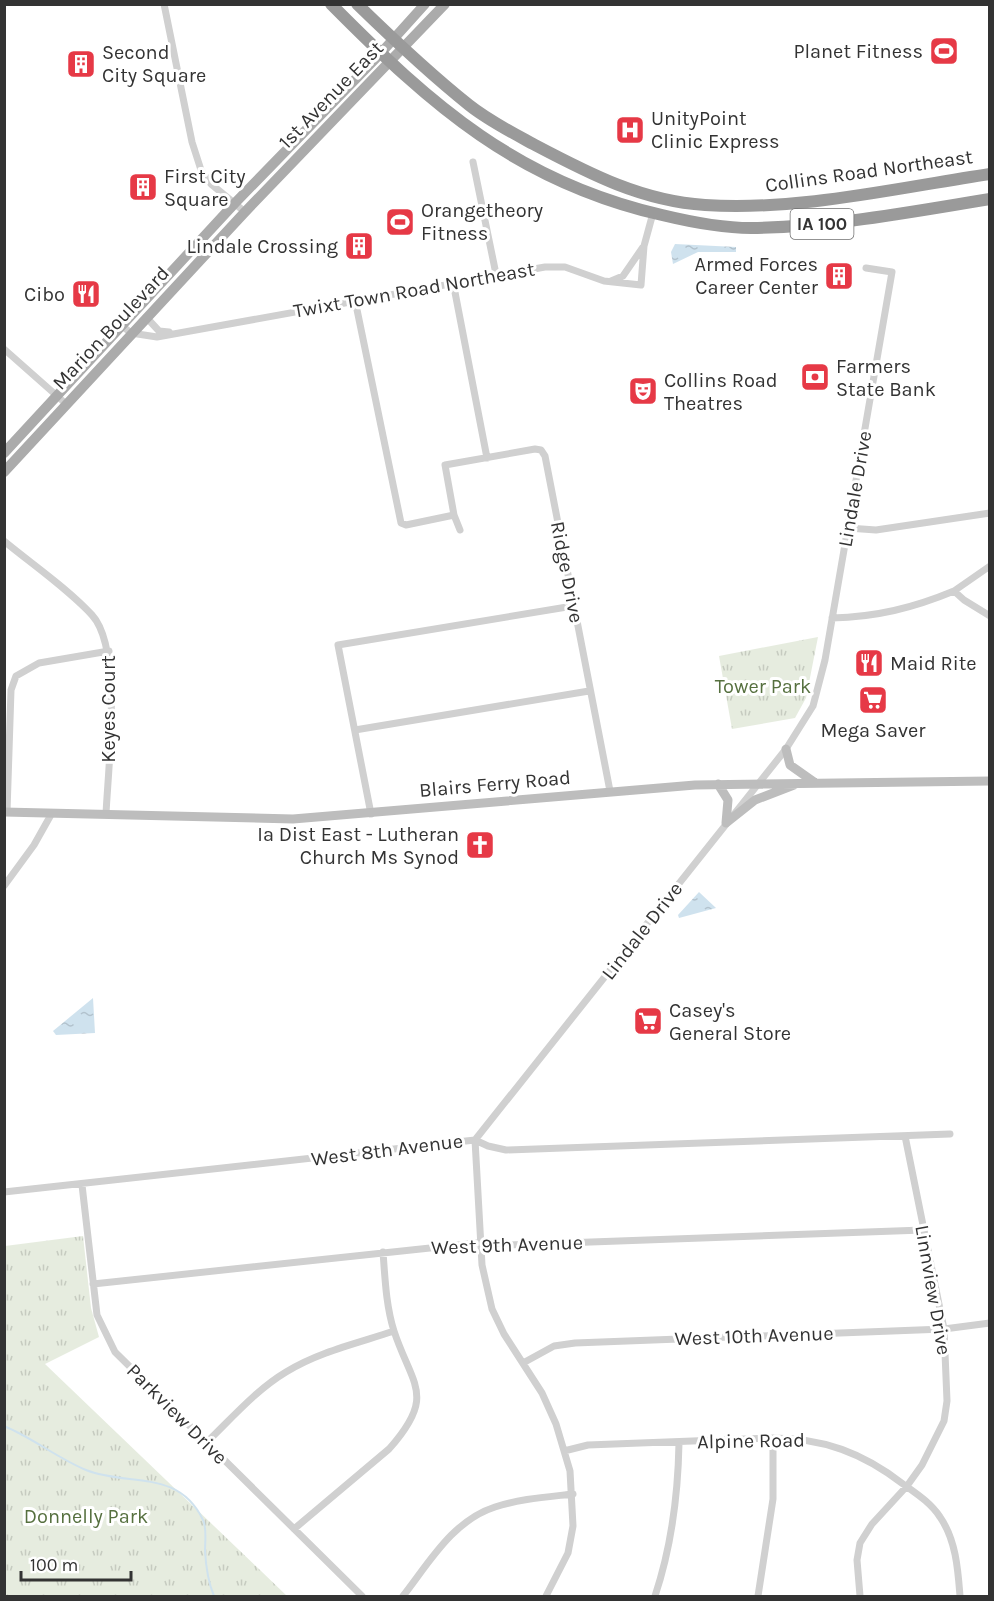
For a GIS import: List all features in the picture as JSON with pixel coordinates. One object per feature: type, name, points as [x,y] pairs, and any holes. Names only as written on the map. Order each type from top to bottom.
[{"type":"highway","name":"IA 100","points":[[331,4],[384,58],[459,122],[506,153],[586,193],[624,207],[697,223],[749,228],[837,224],[990,199]]},
{"type":"highway","name":"IA 100","points":[[357,4],[398,44]]},
{"type":"highway","name":"Collins Road Northeast","points":[[398,44],[471,106],[514,134],[626,190],[657,198],[704,205],[754,206],[806,202],[990,174]]},
{"type":"main road","name":"1st Avenue East","points":[[398,44],[424,4]]},
{"type":"main road","name":"1st Avenue East","points":[[235,203],[398,44],[444,4]]},
{"type":"main road","name":"1st Avenue East","points":[[245,212],[384,58]]},
{"type":"main road","name":"Marion Boulevard","points":[[4,453],[235,203]]},
{"type":"main road","name":"Marion Boulevard","points":[[4,471],[245,212]]},
{"type":"main road","points":[[786,749],[790,765],[814,782]]},
{"type":"main road","name":"Blairs Ferry Road","points":[[6,812],[293,819],[371,814],[610,791],[718,784],[990,781]]},
{"type":"main road","points":[[726,823],[755,800],[802,782]]},
{"type":"main road","points":[[718,784],[728,800],[726,823]]},
{"type":"street","points":[[164,4],[192,142],[201,170],[211,184],[245,212]]},
{"type":"street","points":[[474,162],[496,274]]},
{"type":"street","name":"Twixt Town Road Northeast","points":[[131,333],[156,337],[545,267],[565,267],[608,282],[641,285],[644,246],[653,213]]},
{"type":"street","name":"Twixt Town Road Northeast","points":[[608,282],[623,276],[644,246]]},
{"type":"street","name":"Lindale Drive","points":[[475,1140],[786,749],[804,723],[819,690],[892,272],[866,268]]},
{"type":"street","points":[[453,282],[487,458]]},
{"type":"street","points":[[355,300],[401,523],[406,525],[454,515],[460,530]]},
{"type":"street","points":[[146,317],[159,331],[178,333]]},
{"type":"street","points":[[121,325],[131,333]]},
{"type":"street","points":[[4,349],[65,403]]},
{"type":"street","name":"Ridge Drive","points":[[454,515],[445,465],[535,449],[542,450],[610,791]]},
{"type":"street","points":[[848,528],[876,530],[990,513]]},
{"type":"street","name":"Keyes Court","points":[[4,541],[93,616],[104,634],[111,669],[106,814]]},
{"type":"street","points":[[832,618],[889,614],[921,605],[954,591],[990,566]]},
{"type":"street","points":[[954,591],[963,600],[990,616]]},
{"type":"street","points":[[371,814],[338,645],[573,606]]},
{"type":"street","points":[[6,812],[11,690],[16,676],[39,663],[109,651]]},
{"type":"street","points":[[355,729],[589,691]]},
{"type":"street","points":[[4,886],[34,845],[52,813]]},
{"type":"street","name":"West 8th Avenue","points":[[4,1192],[475,1140],[506,1150],[950,1134]]},
{"type":"street","name":"Linnview Drive","points":[[860,1596],[857,1560],[860,1543],[872,1524],[907,1486],[935,1443],[944,1421],[948,1386],[944,1329],[905,1136]]},
{"type":"street","points":[[475,1140],[482,1265],[492,1309],[542,1393],[556,1424],[573,1494],[573,1526],[568,1553],[546,1596]]},
{"type":"street","name":"Parkview Drive","points":[[82,1185],[97,1315],[115,1352],[362,1596]]},
{"type":"street","name":"West 9th Avenue","points":[[93,1284],[477,1243],[482,1246],[923,1230]]},
{"type":"street","points":[[294,1529],[389,1449],[399,1438],[415,1408],[418,1391],[394,1332],[388,1304],[383,1252]]},
{"type":"street","name":"West 10th Avenue","points":[[523,1364],[554,1347],[575,1343],[944,1329],[990,1323]]},
{"type":"street","points":[[206,1443],[284,1372],[310,1360],[394,1332]]},
{"type":"street","points":[[758,1596],[773,1499],[773,1438]]},
{"type":"street","name":"Alpine Road","points":[[564,1451],[588,1445],[773,1438],[801,1438],[828,1443],[876,1464],[928,1502],[941,1519],[952,1542],[960,1596]]},
{"type":"street","points":[[655,1596],[672,1536],[678,1492],[679,1443]]},
{"type":"street","points":[[403,1596],[448,1537],[476,1515],[514,1502],[573,1494]]},
{"type":"green space","name":"Tower Park","points":[[818,637],[806,698],[795,718],[732,729],[719,656]]},
{"type":"green space","name":"Donnelly Park","points":[[83,1236],[91,1308],[99,1337],[45,1364],[287,1596],[5,1596],[5,1246]]},
{"type":"water","points":[[675,244],[736,247],[736,252],[698,252],[673,264],[671,252]]},
{"type":"water","points":[[699,892],[716,908],[679,918],[678,915]]},
{"type":"water","points":[[93,998],[95,1033],[56,1035],[53,1031]]},
{"type":"waterway","points":[[4,1426],[86,1470],[102,1475],[151,1482],[180,1493],[193,1504],[204,1523],[207,1569],[214,1596]]},
{"type":"place","name":"Planet Fitness","points":[[944,51]]},
{"type":"place","name":"Second City Square","points":[[81,64]]},
{"type":"place","name":"UnityPoint Clinic Express","points":[[630,130]]},
{"type":"place","name":"First City Square","points":[[143,187]]},
{"type":"place","name":"Orangetheory Fitness","points":[[400,222]]},
{"type":"place","name":"Lindale Crossing","points":[[359,246]]},
{"type":"place","name":"Armed Forces Career Center","points":[[839,276]]},
{"type":"place","name":"Cibo","points":[[86,294]]},
{"type":"place","name":"Farmers State Bank","points":[[815,377]]},
{"type":"place","name":"Collins Road Theatres","points":[[643,391]]},
{"type":"place","name":"Maid Rite","points":[[869,663]]},
{"type":"place","name":"Mega Saver","points":[[873,700]]},
{"type":"place","name":"Ia Dist East - Lutheran Church Ms Synod","points":[[480,845]]},
{"type":"place","name":"Casey's General Store","points":[[648,1021]]}]
